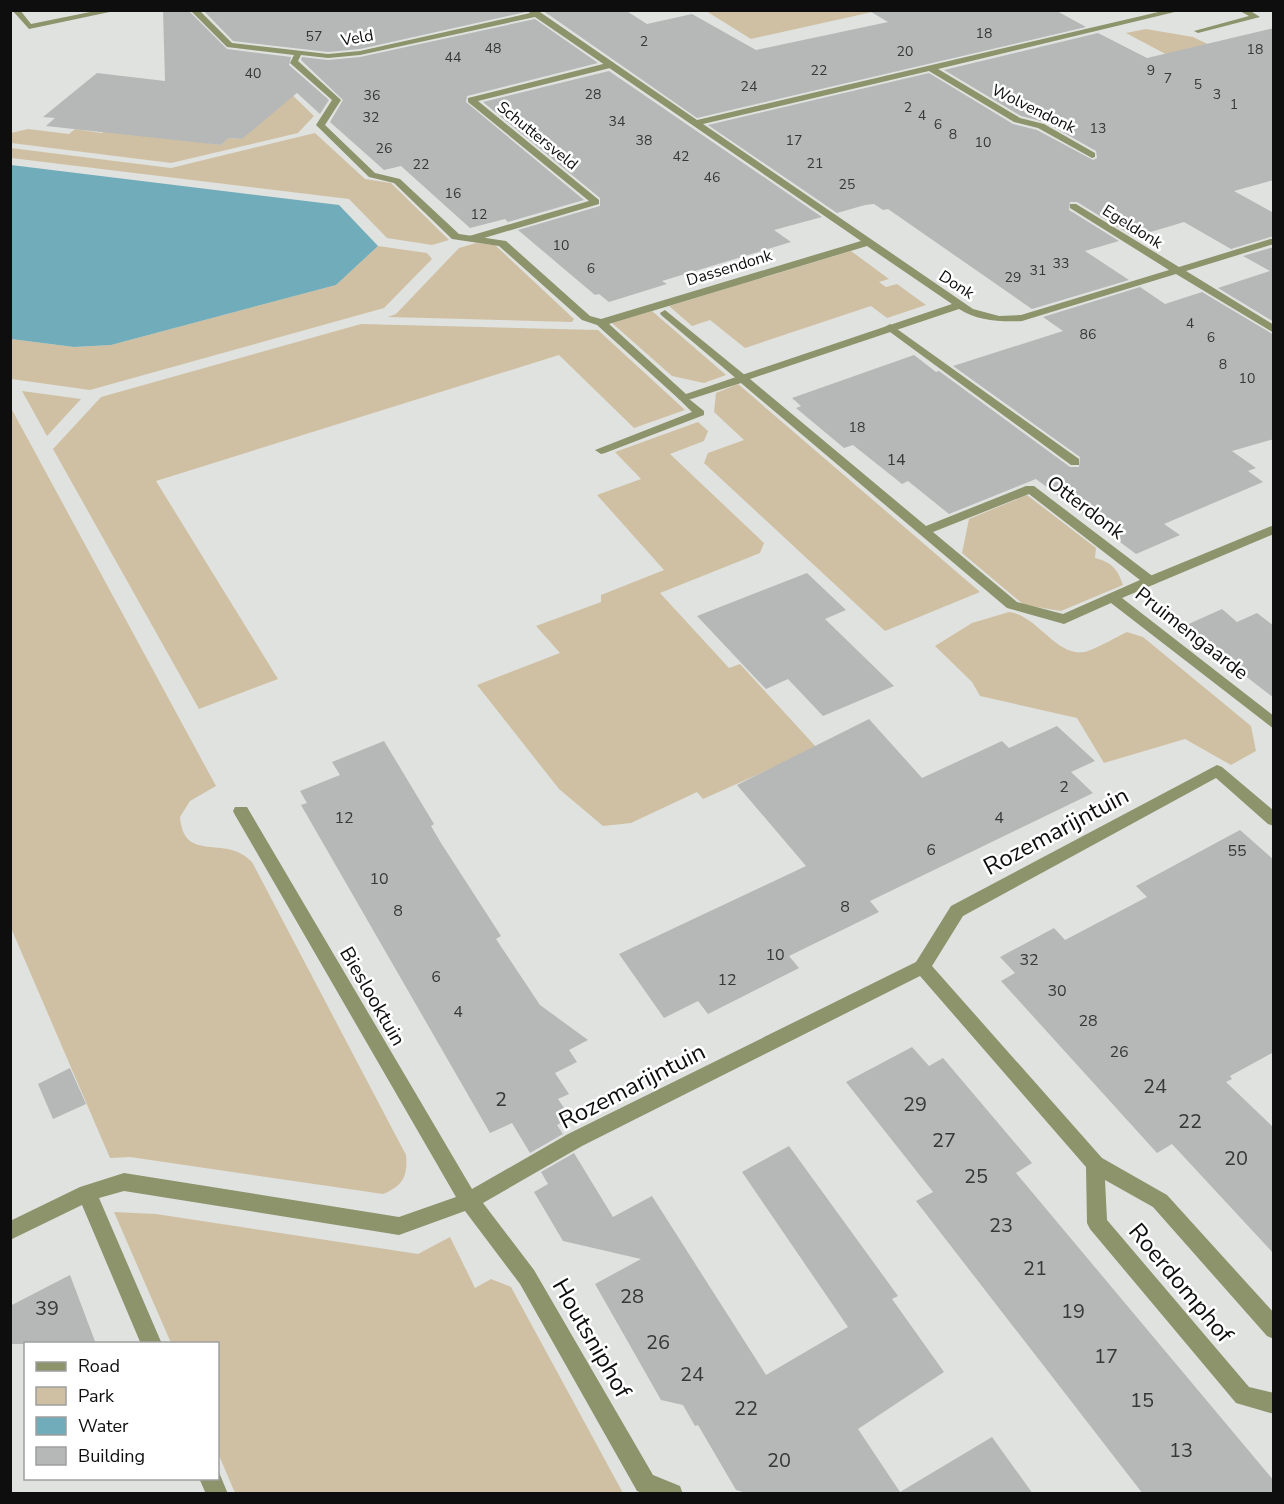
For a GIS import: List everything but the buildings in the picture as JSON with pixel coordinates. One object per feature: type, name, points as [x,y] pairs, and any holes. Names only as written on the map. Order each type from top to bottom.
[{"type":"street","points":[[16,10],[29,27],[115,10]]},
{"type":"street","name":"Veld","points":[[194,10],[230,45],[344,56],[533,12],[611,65]]},
{"type":"street","points":[[696,123],[1179,10]]},
{"type":"street","points":[[1198,31],[1256,17],[1242,10]]},
{"type":"street","points":[[299,53],[293,61],[337,100],[320,125],[372,175],[397,181],[456,237],[502,243],[586,318],[601,323],[700,412],[601,450]]},
{"type":"street","name":"Donk","points":[[611,65],[959,305],[969,311],[999,319],[1022,318],[1274,241]]},
{"type":"street","name":"Schuttersveld","points":[[470,238],[596,202],[471,100],[611,65]]},
{"type":"street","name":"Wolvendonk","points":[[932,69],[1017,120],[1041,126],[1092,155]]},
{"type":"street","name":"Egeldonk","points":[[1073,206],[1274,330]]},
{"type":"street","name":"Dassendonk","points":[[601,323],[868,242]]},
{"type":"street","points":[[684,398],[959,305]]},
{"type":"street","points":[[665,313],[1012,605],[1064,619],[1274,529]]},
{"type":"street","points":[[890,327],[1075,462]]},
{"type":"street","name":"Otterdonk","points":[[926,531],[1030,489],[1150,581]]},
{"type":"street","name":"Pruimengaarde","points":[[1113,598],[1274,724]]},
{"type":"street","name":"Rozemarijntuin","points":[[10,1231],[87,1193],[124,1182],[399,1226],[469,1201],[575,1140],[922,967],[957,911],[1217,771],[1274,820]]},
{"type":"street","name":"Bieslooktuin","points":[[241,811],[469,1201]]},
{"type":"street","name":"Roerdomphof","points":[[922,967],[1095,1164],[1160,1201],[1274,1329]]},
{"type":"street","name":"Roerdomphof","points":[[1095,1164],[1097,1223],[1243,1396],[1274,1404]]},
{"type":"street","points":[[87,1193],[151,1342]]},
{"type":"street","name":"Houtsniphof","points":[[469,1201],[527,1277],[645,1483],[672,1494]]},
{"type":"street","points":[[210,1480],[217,1494]]},
{"type":"green space","points":[[706,11],[877,11],[751,39]]},
{"type":"green space","points":[[1146,29],[1193,37],[1218,49],[1188,66],[1126,33]]},
{"type":"green space","points":[[283,86],[314,116],[298,133],[171,163],[11,143],[11,133],[28,129],[69,134],[75,129],[102,133],[108,129],[221,145],[229,138],[242,139]]},
{"type":"green space","points":[[315,133],[365,179],[391,183],[449,240],[432,245],[387,238],[349,199],[11,158],[11,148],[171,168]]},
{"type":"green space","points":[[476,243],[495,245],[574,319],[572,322],[388,317],[396,314],[459,248]]},
{"type":"green space","points":[[378,246],[427,253],[432,259],[384,308],[90,390],[11,379],[11,339],[74,347],[111,345],[336,285]]},
{"type":"green space","points":[[851,251],[889,279],[879,282],[886,287],[897,284],[926,305],[887,318],[871,306],[745,348],[710,320],[692,326],[669,306]]},
{"type":"green space","points":[[652,311],[726,375],[704,383],[672,376],[612,323]]},
{"type":"green space","points":[[361,324],[598,330],[685,410],[634,428],[559,355],[156,481],[278,679],[199,709],[53,449],[101,397]]},
{"type":"green space","points":[[738,384],[980,592],[885,631],[704,463],[708,453],[744,440],[714,412],[716,393]]},
{"type":"green space","points":[[22,391],[81,399],[47,436]]},
{"type":"green space","points":[[11,408],[216,786],[190,801],[180,817],[183,832],[197,845],[230,849],[252,862],[406,1155],[403,1179],[390,1191],[383,1194],[130,1157],[110,1158],[11,928]]},
{"type":"green space","points":[[698,422],[708,431],[704,441],[670,454],[764,543],[760,553],[660,593],[729,668],[740,664],[817,748],[703,799],[697,792],[631,823],[603,826],[559,789],[477,685],[560,653],[536,626],[601,602],[601,595],[664,570],[597,495],[641,479],[615,452]]},
{"type":"green space","points":[[1027,495],[1096,548],[1095,558],[1113,567],[1123,585],[1061,611],[1024,605],[962,553],[969,519]]},
{"type":"green space","points":[[1009,612],[1029,621],[1067,650],[1077,652],[1088,651],[1127,632],[1143,637],[1251,726],[1256,751],[1231,765],[1185,739],[1104,763],[1077,718],[980,696],[972,682],[935,646],[972,623]]},
{"type":"green space","points":[[114,1212],[156,1214],[418,1254],[450,1237],[475,1288],[491,1279],[511,1287],[623,1493],[235,1493],[219,1455],[219,1342],[171,1342]]},
{"type":"water","points":[[11,165],[339,205],[378,246],[336,285],[111,345],[74,347],[11,339]]}]
